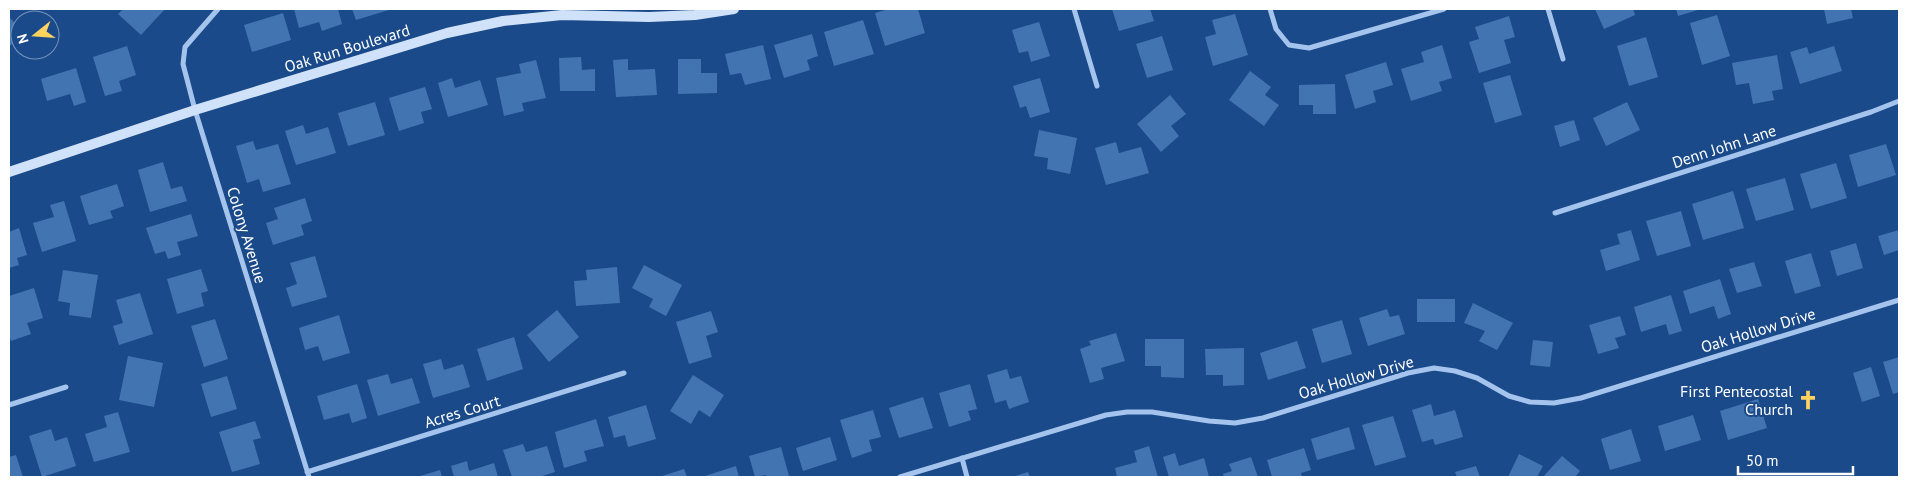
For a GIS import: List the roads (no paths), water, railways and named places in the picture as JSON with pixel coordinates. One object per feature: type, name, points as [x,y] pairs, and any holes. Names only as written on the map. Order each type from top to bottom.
[{"type":"street","name":"Colony Avenue","points":[[218,9],[184,47],[183,64],[195,110],[308,475]]},
{"type":"street","name":"Oak Run Boulevard","points":[[9,172],[195,110],[446,33],[503,21],[562,15],[649,18],[694,15],[734,9]]},
{"type":"street","points":[[1074,9],[1097,86]]},
{"type":"street","points":[[1270,9],[1276,29],[1289,45],[1309,48],[1444,9]]},
{"type":"street","points":[[1548,9],[1563,59]]},
{"type":"street","name":"Denn John Lane","points":[[1555,213],[1871,112],[1899,101]]},
{"type":"street","name":"Oak Hollow Drive","points":[[900,477],[1106,415],[1127,412],[1152,412],[1235,423],[1263,418],[1408,373],[1434,368],[1454,371],[1477,378],[1509,396],[1530,402],[1554,403],[1581,398],[1899,300]]},
{"type":"street","name":"Acres Court","points":[[308,475],[624,373]]},
{"type":"street","points":[[9,405],[66,387]]},
{"type":"street","points":[[962,458],[967,477]]},
{"type":"place","name":"First Pentecostal Church","points":[[1808,400]]}]
